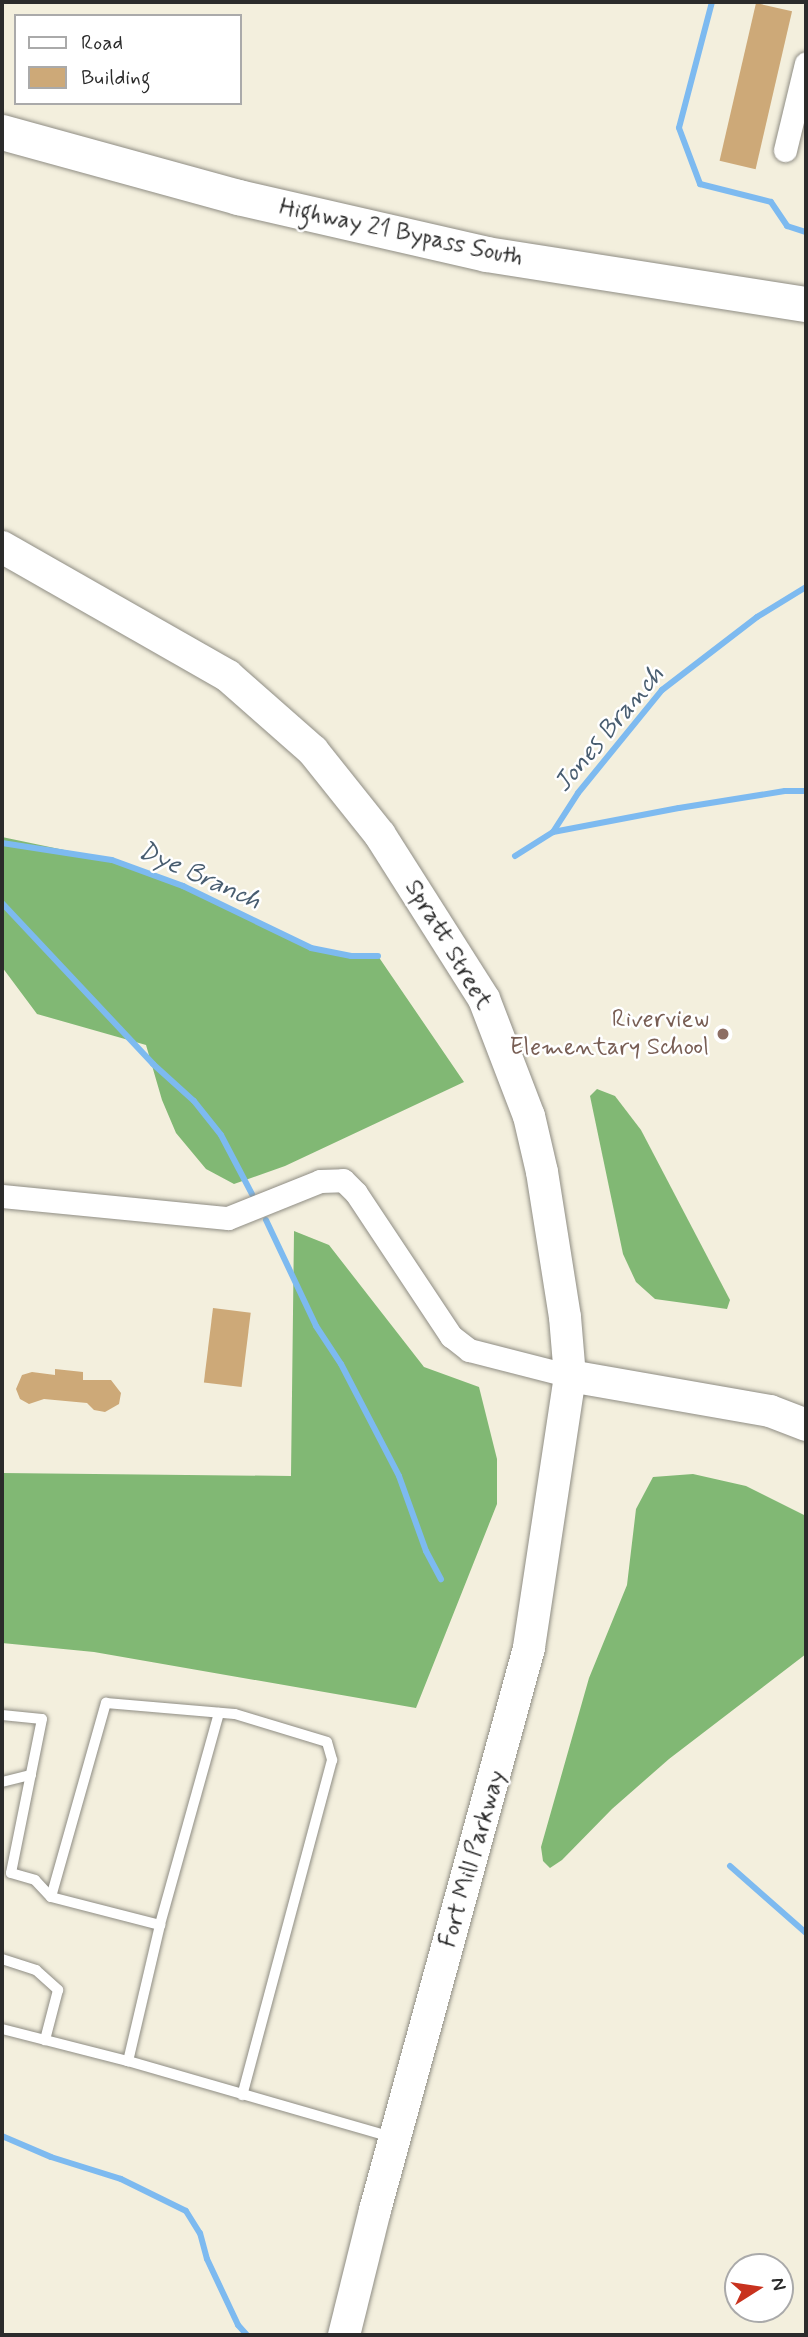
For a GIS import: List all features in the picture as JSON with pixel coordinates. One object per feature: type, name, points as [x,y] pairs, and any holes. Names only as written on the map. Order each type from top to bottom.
[{"type":"main road","name":"Highway 21 Bypass South","points":[[2,132],[238,197],[486,254],[806,304]]},
{"type":"main road","name":"Spratt Street","points":[[2,547],[228,676],[313,751],[380,835],[484,999],[513,1070],[529,1116],[542,1172],[565,1317],[570,1376]]},
{"type":"main road","points":[[570,1376],[770,1411],[806,1425]]},
{"type":"main road","name":"Fort Mill Parkway","points":[[344,2335],[529,1648],[570,1376]]},
{"type":"street","points":[[785,150],[802,97],[806,63]]},
{"type":"street","points":[[2,1196],[228,1218],[320,1181],[343,1180],[356,1193],[451,1336],[469,1350],[570,1376]]},
{"type":"lane","points":[[51,1897],[106,1703],[235,1714],[327,1742],[332,1760],[242,2095]]},
{"type":"lane","points":[[128,2061],[160,1925],[219,1713]]},
{"type":"lane","points":[[2,1715],[42,1719],[6,1874],[35,1880],[51,1897],[160,1925]]},
{"type":"lane","points":[[2,1782],[31,1775]]},
{"type":"lane","points":[[2,1959],[36,1970],[58,1990],[45,2040]]},
{"type":"lane","points":[[2,2029],[128,2061],[395,2138]]},
{"type":"green space","points":[[2,837],[112,860],[183,886],[311,948],[351,956],[378,956],[464,1082],[285,1166],[234,1184],[206,1169],[176,1133],[162,1100],[146,1045],[37,1014],[2,967]]},
{"type":"green space","points":[[597,1089],[615,1096],[641,1130],[730,1300],[727,1309],[655,1299],[636,1282],[623,1254],[590,1096]]},
{"type":"green space","points":[[294,1231],[329,1245],[424,1367],[479,1387],[497,1459],[497,1504],[416,1708],[94,1652],[2,1643],[2,1473],[291,1476]]},
{"type":"green space","points":[[693,1474],[746,1486],[806,1516],[806,1654],[669,1759],[612,1809],[562,1860],[550,1868],[543,1861],[541,1847],[589,1678],[627,1585],[636,1509],[653,1477]]},
{"type":"building","points":[[756,3],[792,11],[756,169],[720,161]]},
{"type":"building","points":[[213,1308],[251,1313],[242,1387],[204,1382]]},
{"type":"building","points":[[55,1369],[83,1372],[83,1380],[111,1380],[121,1393],[119,1404],[105,1412],[94,1410],[87,1403],[44,1399],[29,1404],[20,1399],[16,1389],[22,1375],[32,1372],[55,1375]]},
{"type":"waterway","name":"Jones Branch","points":[[712,2],[679,128],[700,184],[771,202],[787,226],[806,232]]},
{"type":"waterway","name":"Jones Branch","points":[[553,832],[578,793],[662,690],[757,617],[806,587]]},
{"type":"waterway","name":"Dye Branch","points":[[515,856],[553,832],[679,808],[785,791],[806,791]]},
{"type":"waterway","name":"Dye Branch","points":[[2,843],[112,860],[183,886],[311,948],[351,956],[378,956]]},
{"type":"waterway","points":[[2,903],[153,1064],[194,1101],[221,1135],[252,1194]]},
{"type":"waterway","points":[[266,1220],[316,1326],[341,1364],[399,1476],[426,1551],[441,1579]]},
{"type":"waterway","points":[[730,1866],[806,1933]]},
{"type":"waterway","points":[[2,2136],[51,2157],[121,2179],[186,2211],[200,2233],[207,2259],[238,2325],[247,2335]]},
{"type":"place","name":"Riverview Elementary School","points":[[723,1034]]}]
